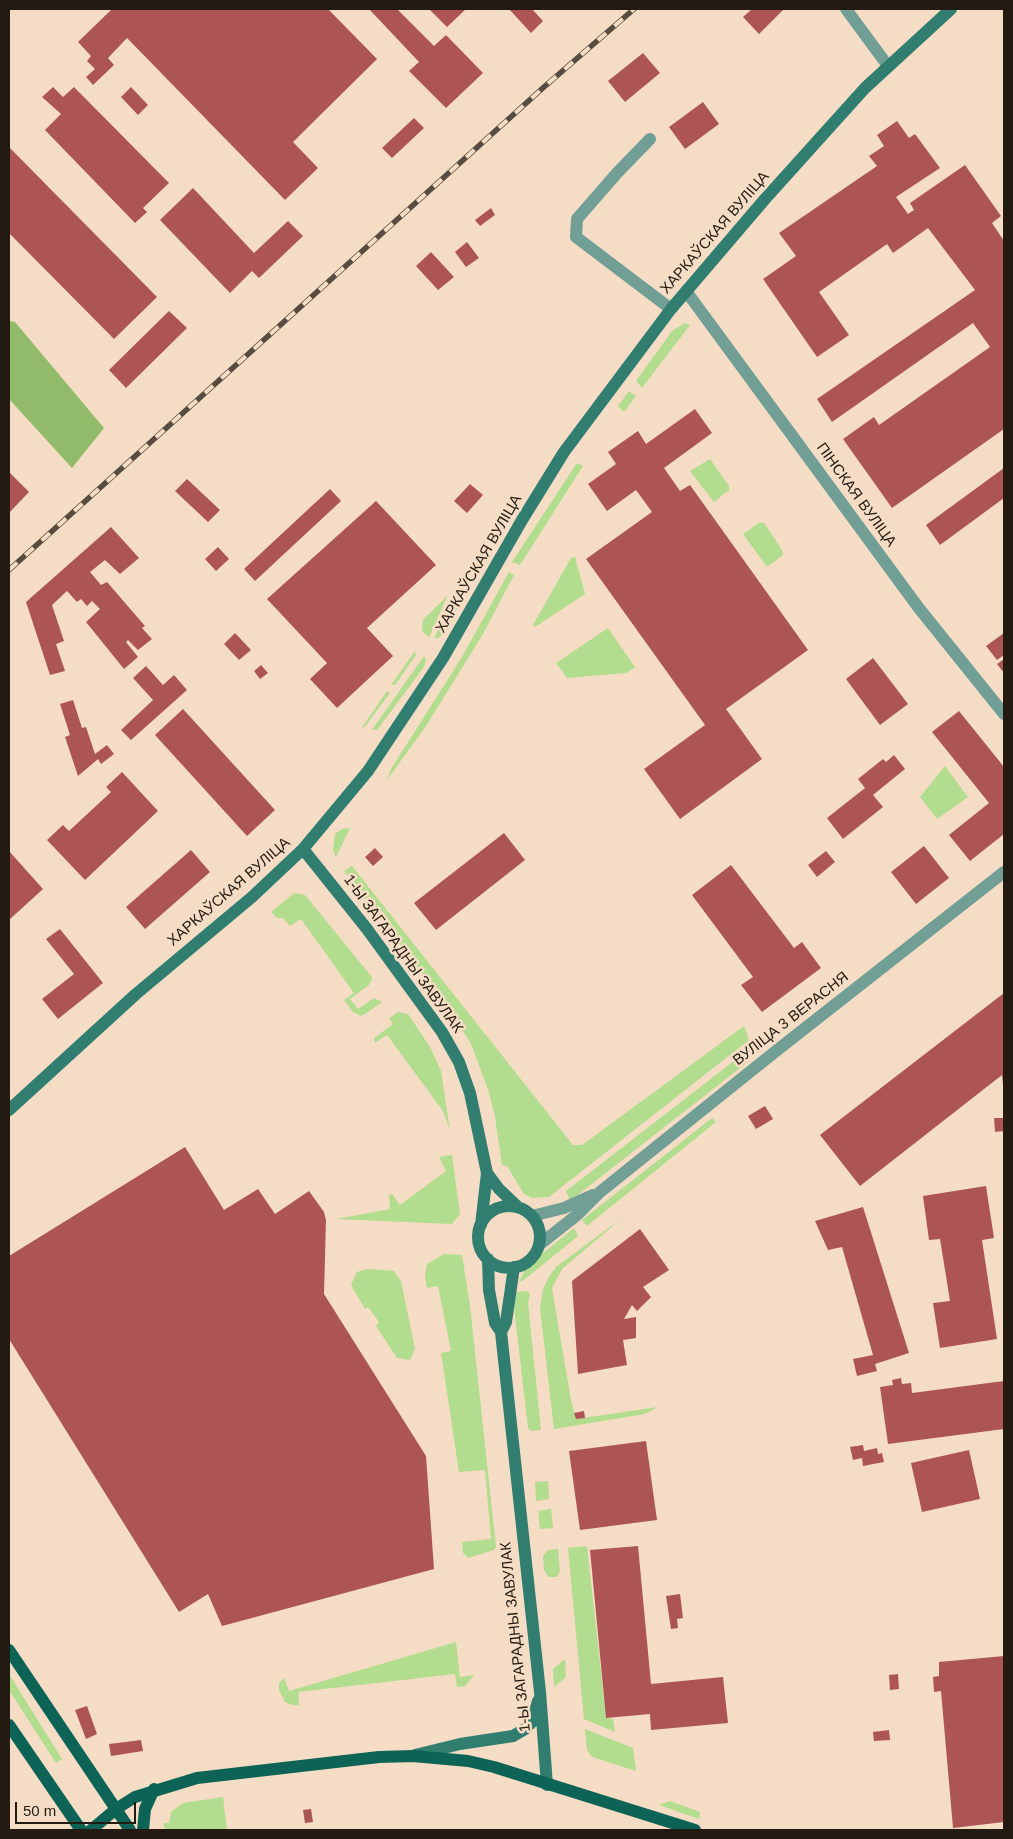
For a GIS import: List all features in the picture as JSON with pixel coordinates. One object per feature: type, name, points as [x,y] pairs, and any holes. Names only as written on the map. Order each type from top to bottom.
[{"type":"main road","name":"ХАРКАЎСКАЯ ВУЛІЦА","points":[[9,1110],[136,994],[252,897],[303,849],[368,771],[443,658],[518,527],[564,452],[671,309],[765,198],[888,66],[951,9]]},
{"type":"main road","name":"1-Ы ЗАГАРАДНЫ ЗАВУЛАК","points":[[303,849],[367,929],[442,1032],[459,1062],[470,1093],[486,1173],[480,1224]]},
{"type":"main road","name":"1-Ы ЗАГАРАДНЫ ЗАВУЛАК","points":[[486,1173],[518,1207]]},
{"type":"main road","points":[[518,1207],[532,1216],[539,1230],[539,1245],[527,1262],[514,1267],[500,1266],[488,1259],[480,1247],[478,1232],[484,1218],[497,1208],[518,1207]]},
{"type":"main road","name":"1-Ы ЗАГАРАДНЫ ЗАВУЛАК","points":[[488,1259],[489,1290],[495,1323],[502,1332]]},
{"type":"main road","name":"1-Ы ЗАГАРАДНЫ ЗАВУЛАК","points":[[514,1267],[506,1322],[502,1332],[540,1692],[547,1785]]},
{"type":"main road","points":[[9,1650],[130,1830]]},
{"type":"main road","points":[[413,1756],[460,1744],[513,1736],[532,1722],[540,1692]]},
{"type":"main road","points":[[9,1725],[81,1830]]},
{"type":"main road","points":[[91,1830],[116,1809],[154,1789],[197,1778],[379,1757],[413,1756],[468,1760],[695,1830]]},
{"type":"main road","points":[[143,1830],[144,1808],[154,1789]]},
{"type":"street","points":[[846,9],[888,66]]},
{"type":"street","points":[[650,139],[577,219],[576,236],[671,309]]},
{"type":"street","name":"ПІНСКАЯ ВУЛІЦА","points":[[686,291],[918,607],[1004,714]]},
{"type":"street","name":"ВУЛІЦА 3 ВЕРАСНЯ","points":[[539,1245],[576,1216],[600,1192],[1004,872]]},
{"type":"street","name":"ВУЛІЦА 3 ВЕРАСНЯ","points":[[532,1216],[564,1208],[600,1192]]},
{"type":"green space","points":[[9,321],[15,322],[104,428],[72,468],[9,399]]},
{"type":"green space","points":[[685,323],[690,325],[642,388],[636,381],[672,331]]},
{"type":"green space","points":[[629,391],[636,396],[624,412],[618,406]]},
{"type":"green space","points":[[710,459],[729,486],[729,490],[714,502],[690,471]]},
{"type":"green space","points":[[577,463],[583,466],[520,565],[512,562]]},
{"type":"green space","points":[[759,523],[764,523],[782,550],[783,555],[767,567],[743,534]]},
{"type":"green space","points":[[575,557],[585,594],[535,627],[533,625],[571,558]]},
{"type":"green space","points":[[509,572],[514,575],[483,634],[426,726],[387,780],[391,769],[462,657]]},
{"type":"green space","points":[[473,577],[444,634],[434,638],[460,592]]},
{"type":"green space","points":[[448,595],[429,637],[422,631],[423,620]]},
{"type":"green space","points":[[608,628],[635,667],[626,673],[567,678],[556,663]]},
{"type":"green space","points":[[415,651],[416,655],[395,685],[391,685]]},
{"type":"green space","points":[[424,656],[426,660],[424,667],[377,730],[372,730]]},
{"type":"green space","points":[[387,691],[390,693],[363,729],[363,726]]},
{"type":"green space","points":[[945,766],[968,797],[937,819],[920,797]]},
{"type":"green space","points":[[350,828],[336,857],[333,849],[335,834],[342,829]]},
{"type":"green space","points":[[352,866],[573,1145],[582,1145],[744,1026],[749,1040],[549,1197],[532,1198],[524,1194],[507,1166],[502,1165],[495,1117],[489,1092],[471,1044],[450,1010],[344,871]]},
{"type":"green space","points":[[294,893],[305,895],[371,976],[372,979],[369,985],[350,999],[358,1009],[374,998],[382,1002],[365,1014],[361,1016],[353,1012],[344,1000],[354,993],[301,919],[290,926],[283,918],[277,918],[271,912]]},
{"type":"green space","points":[[398,1012],[408,1014],[430,1047],[441,1071],[450,1130],[443,1111],[387,1035],[375,1043],[374,1038],[393,1024],[389,1018]]},
{"type":"green space","points":[[752,1047],[752,1053],[745,1064],[570,1201],[566,1191]]},
{"type":"green space","points":[[712,1118],[716,1122],[587,1226],[582,1220]]},
{"type":"green space","points":[[452,1155],[460,1214],[452,1224],[336,1219],[390,1209],[389,1195],[392,1194],[400,1205],[446,1171],[439,1157]]},
{"type":"green space","points":[[622,1218],[562,1269],[552,1288],[571,1400],[576,1419],[658,1407],[645,1414],[554,1429],[540,1309],[543,1289],[556,1267]]},
{"type":"green space","points":[[574,1228],[578,1236],[519,1282],[526,1267]]},
{"type":"green space","points":[[444,1254],[462,1255],[470,1306],[496,1547],[494,1550],[468,1558],[463,1553],[462,1542],[491,1539],[485,1470],[459,1472],[441,1353],[451,1351],[438,1286],[427,1288],[425,1276],[427,1264]]},
{"type":"green space","points":[[367,1269],[394,1271],[401,1281],[415,1349],[410,1360],[397,1358],[376,1326],[379,1322],[368,1307],[365,1309],[351,1285],[357,1272]]},
{"type":"green space","points":[[527,1291],[530,1294],[528,1303],[541,1430],[531,1431],[528,1428],[513,1299],[515,1292]]},
{"type":"green space","points":[[548,1481],[549,1499],[536,1501],[535,1482]]},
{"type":"green space","points":[[551,1509],[553,1528],[540,1529],[538,1511]]},
{"type":"green space","points":[[587,1546],[606,1718],[613,1719],[615,1732],[584,1719],[568,1548]]},
{"type":"green space","points":[[558,1549],[560,1571],[557,1577],[549,1577],[544,1570],[543,1556],[548,1550]]},
{"type":"green space","points":[[456,1642],[460,1677],[474,1675],[465,1686],[457,1687],[455,1674],[298,1692],[299,1705],[285,1702],[279,1690],[279,1683],[284,1678],[289,1691]]},
{"type":"green space","points":[[565,1659],[566,1677],[554,1687],[553,1669]]},
{"type":"green space","points":[[9,1674],[62,1759],[56,1763],[9,1690]]},
{"type":"green space","points":[[585,1729],[633,1748],[636,1771],[592,1757],[587,1750]]},
{"type":"green space","points":[[223,1797],[227,1830],[165,1829],[163,1823],[169,1823],[171,1812],[183,1803]]},
{"type":"green space","points":[[670,1801],[700,1812],[699,1819],[659,1805]]},
{"type":"building","points":[[112,9],[328,9],[377,59],[293,142],[318,168],[285,200],[127,38],[108,58],[114,65],[93,85],[86,77],[95,69],[87,61],[91,56],[78,42]]},
{"type":"building","points":[[369,9],[397,9],[434,46],[446,35],[483,73],[446,108],[409,71],[419,62]]},
{"type":"building","points":[[429,9],[466,9],[447,27]]},
{"type":"building","points":[[509,9],[532,9],[543,21],[531,33]]},
{"type":"building","points":[[752,9],[784,9],[759,34],[743,17]]},
{"type":"building","points":[[643,53],[660,73],[625,102],[608,81]]},
{"type":"building","points":[[53,87],[63,97],[74,87],[169,183],[143,208],[147,212],[135,223],[45,130],[61,114],[42,97]]},
{"type":"building","points":[[131,87],[148,105],[138,115],[121,97]]},
{"type":"building","points":[[703,102],[719,124],[685,149],[669,127]]},
{"type":"building","points":[[414,118],[424,128],[392,158],[382,148]]},
{"type":"building","points":[[897,121],[909,138],[915,134],[940,168],[896,197],[908,214],[914,210],[910,203],[965,165],[1001,216],[992,223],[1004,241],[1004,429],[892,508],[843,439],[874,417],[879,425],[990,347],[973,323],[832,422],[817,399],[975,290],[928,228],[893,253],[887,244],[819,292],[849,335],[817,357],[763,279],[796,256],[779,233],[877,166],[869,156],[884,146],[877,135]]},
{"type":"building","points":[[9,147],[157,297],[114,339],[9,233]]},
{"type":"building","points":[[193,188],[254,253],[288,221],[303,236],[259,278],[252,271],[230,293],[160,220]]},
{"type":"building","points":[[491,208],[495,215],[480,226],[475,220]]},
{"type":"building","points":[[467,242],[479,258],[466,267],[455,252]]},
{"type":"building","points":[[431,252],[454,277],[438,290],[416,266]]},
{"type":"building","points":[[169,311],[187,328],[126,388],[109,370]]},
{"type":"building","points":[[695,409],[712,433],[664,468],[680,491],[690,485],[808,650],[726,709],[762,759],[680,819],[644,769],[705,725],[586,559],[652,512],[636,490],[607,511],[588,484],[616,464],[608,452],[638,431],[646,444]]},
{"type":"building","points":[[1004,468],[1004,498],[940,545],[926,525]]},
{"type":"building","points":[[9,472],[29,492],[9,513]]},
{"type":"building","points":[[187,479],[220,510],[208,522],[175,491]]},
{"type":"building","points":[[470,484],[483,495],[467,513],[454,501]]},
{"type":"building","points":[[330,489],[341,501],[255,581],[244,569]]},
{"type":"building","points":[[376,501],[436,565],[367,628],[393,656],[337,708],[310,679],[327,663],[267,599]]},
{"type":"building","points":[[111,527],[139,558],[120,574],[105,560],[90,572],[101,585],[107,582],[145,626],[142,628],[152,639],[138,650],[128,640],[126,642],[138,657],[124,669],[86,622],[100,609],[92,601],[87,606],[81,599],[77,602],[67,591],[52,605],[64,641],[56,644],[65,671],[50,675],[26,602]]},
{"type":"building","points":[[218,547],[229,559],[216,571],[205,559]]},
{"type":"building","points":[[235,633],[251,650],[239,660],[224,644]]},
{"type":"building","points":[[1004,633],[1004,655],[997,660],[986,646]]},
{"type":"building","points":[[873,658],[908,704],[880,725],[846,679]]},
{"type":"building","points":[[1004,659],[1004,673],[997,664]]},
{"type":"building","points":[[261,665],[268,673],[260,679],[254,671]]},
{"type":"building","points":[[146,666],[163,685],[174,675],[187,690],[131,740],[121,730],[153,700],[133,678]]},
{"type":"building","points":[[73,700],[82,728],[86,727],[95,754],[107,745],[114,754],[101,764],[98,759],[78,776],[65,737],[70,735],[60,704]]},
{"type":"building","points":[[183,709],[275,810],[247,836],[155,735]]},
{"type":"building","points":[[959,711],[1004,767],[1004,834],[970,861],[949,835],[989,803],[932,732]]},
{"type":"building","points":[[894,755],[905,769],[873,795],[883,807],[843,839],[827,818],[865,788],[858,779],[883,759],[886,762]]},
{"type":"building","points":[[122,772],[158,811],[85,880],[47,840],[63,825],[69,831],[111,792],[106,787]]},
{"type":"building","points":[[504,833],[525,860],[436,930],[414,903]]},
{"type":"building","points":[[924,846],[949,878],[916,904],[891,872]]},
{"type":"building","points":[[375,848],[383,857],[373,866],[365,857]]},
{"type":"building","points":[[191,850],[210,872],[145,929],[126,907]]},
{"type":"building","points":[[9,851],[43,889],[9,920]]},
{"type":"building","points":[[826,851],[835,862],[817,877],[808,865]]},
{"type":"building","points":[[731,865],[794,948],[802,942],[821,968],[762,1012],[741,985],[753,977],[692,895]]},
{"type":"building","points":[[60,929],[103,983],[58,1019],[42,999],[74,974],[46,939]]},
{"type":"building","points":[[1004,993],[1004,1094],[1002,1075],[860,1186],[820,1135]]},
{"type":"building","points":[[765,1106],[773,1119],[756,1129],[748,1116]]},
{"type":"building","points":[[994,1118],[1004,1118],[1004,1131],[995,1132]]},
{"type":"building","points":[[185,1147],[224,1210],[258,1189],[275,1214],[309,1191],[324,1212],[326,1220],[324,1294],[426,1456],[434,1569],[222,1626],[208,1594],[179,1612],[9,1339],[9,1256]]},
{"type":"building","points":[[986,1186],[994,1238],[982,1240],[997,1339],[940,1348],[933,1303],[950,1301],[940,1239],[929,1240],[923,1196]]},
{"type":"building","points":[[863,1207],[909,1353],[875,1364],[877,1371],[857,1376],[853,1359],[873,1355],[842,1247],[828,1250],[815,1221]]},
{"type":"building","points":[[640,1229],[669,1270],[643,1287],[651,1297],[637,1311],[632,1305],[624,1319],[636,1317],[636,1338],[623,1340],[627,1365],[578,1374],[572,1281]]},
{"type":"building","points":[[901,1378],[902,1384],[911,1383],[912,1393],[1004,1381],[1004,1429],[888,1444],[880,1387],[893,1385],[892,1380]]},
{"type":"building","points":[[584,1411],[585,1418],[576,1419],[574,1413]]},
{"type":"building","points":[[646,1441],[657,1520],[580,1530],[569,1451]]},
{"type":"building","points":[[863,1445],[864,1451],[877,1448],[878,1454],[882,1453],[884,1462],[863,1466],[862,1458],[853,1460],[850,1447]]},
{"type":"building","points":[[969,1450],[980,1499],[922,1512],[911,1463]]},
{"type":"building","points":[[638,1546],[651,1684],[723,1677],[728,1723],[651,1730],[650,1714],[606,1718],[590,1550]]},
{"type":"building","points":[[680,1594],[683,1618],[677,1619],[678,1628],[671,1629],[666,1596]]},
{"type":"building","points":[[1004,1656],[1004,1822],[953,1828],[941,1691],[934,1692],[933,1677],[939,1676],[939,1662]]},
{"type":"building","points":[[898,1674],[899,1689],[890,1690],[889,1675]]},
{"type":"building","points":[[87,1706],[97,1734],[86,1739],[75,1710]]},
{"type":"building","points":[[889,1730],[890,1740],[874,1741],[873,1732]]},
{"type":"building","points":[[141,1740],[143,1751],[111,1756],[109,1744]]},
{"type":"building","points":[[311,1809],[313,1822],[305,1823],[303,1810]]},
{"type":"railway","points":[[9,570],[544,87],[634,9]]}]
